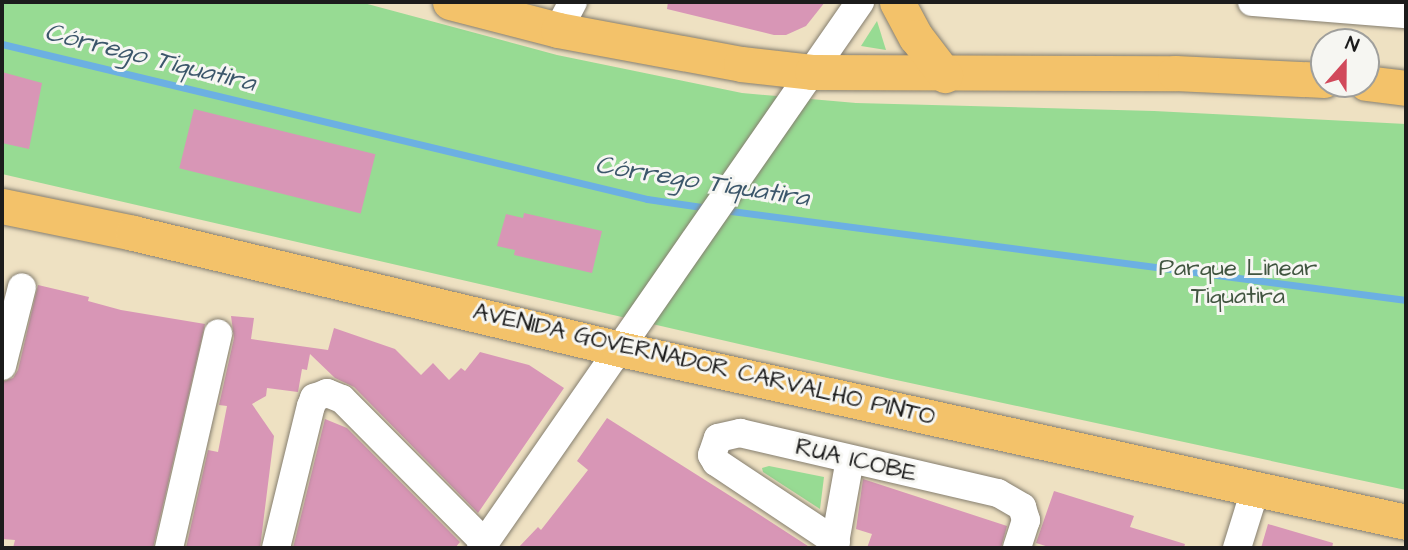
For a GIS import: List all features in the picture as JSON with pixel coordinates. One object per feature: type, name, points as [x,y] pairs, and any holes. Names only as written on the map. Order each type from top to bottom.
[{"type":"main road","points":[[450,2],[566,16],[741,64],[812,72],[945,75],[1175,74],[1310,79]]},
{"type":"main road","points":[[897,2],[916,37],[945,75]]},
{"type":"main road","points":[[1380,85],[1406,88]]},
{"type":"main road","name":"AVENIDA GOVERNADOR CARVALHO PINTO","points":[[2,206],[133,233],[620,349],[1406,522]]},
{"type":"street","points":[[276,548],[311,406],[314,398],[327,393],[342,399],[483,546],[860,2]]},
{"type":"street","points":[[1252,2],[1406,15]]},
{"type":"street","points":[[2,366],[22,287]]},
{"type":"street","points":[[169,548],[218,334]]},
{"type":"street","name":"RUA ICOBE","points":[[835,545],[716,462],[712,455],[718,438],[740,433],[998,493],[1022,508],[1026,520],[1017,548]]},
{"type":"street","points":[[835,545],[850,459]]},
{"type":"street","points":[[1237,548],[1256,487]]},
{"type":"green space","name":"Parque Linear Tiquatira","points":[[2,2],[360,2],[557,55],[742,93],[856,103],[1154,111],[1406,124],[1406,490],[887,378],[2,174]]},
{"type":"green space","points":[[877,21],[886,50],[861,46]]},
{"type":"green space","points":[[769,466],[824,477],[820,509],[763,472],[762,468]]},
{"type":"building","points":[[668,2],[825,2],[806,26],[786,35],[774,35],[667,9]]},
{"type":"building","points":[[2,72],[42,83],[29,149],[2,143]]},
{"type":"building","points":[[194,109],[375,154],[361,213],[179,168]]},
{"type":"building","points":[[524,213],[602,231],[592,273],[514,255],[515,250],[497,246],[506,214],[523,218]]},
{"type":"building","points":[[38,285],[89,297],[88,301],[121,310],[205,324],[153,548],[13,548],[15,540],[2,539],[2,382],[13,378],[18,370]]},
{"type":"building","points":[[231,316],[254,318],[251,339],[328,350],[334,328],[395,349],[421,375],[433,363],[449,380],[461,368],[465,371],[480,352],[529,365],[564,388],[478,513],[354,387],[335,378],[310,354],[307,370],[302,369],[298,392],[267,388],[266,396],[252,404],[274,436],[260,548],[186,548],[208,450],[218,452],[227,406],[219,405],[234,338]]},
{"type":"building","points":[[607,418],[811,548],[518,548],[538,527],[541,530],[588,470],[577,461]]},
{"type":"building","points":[[325,419],[347,428],[460,542],[455,548],[293,548]]},
{"type":"building","points":[[863,479],[1007,526],[1001,548],[867,548],[872,534],[856,529]]},
{"type":"building","points":[[1054,491],[1134,516],[1130,527],[1185,544],[1184,548],[1052,548],[1036,543]]},
{"type":"building","points":[[1268,524],[1333,543],[1332,548],[1261,548]]},
{"type":"waterway","name":"Córrego Tiquatira","points":[[2,44],[647,199],[708,208]]},
{"type":"waterway","name":"Córrego Tiquatira","points":[[723,210],[1406,300]]}]
